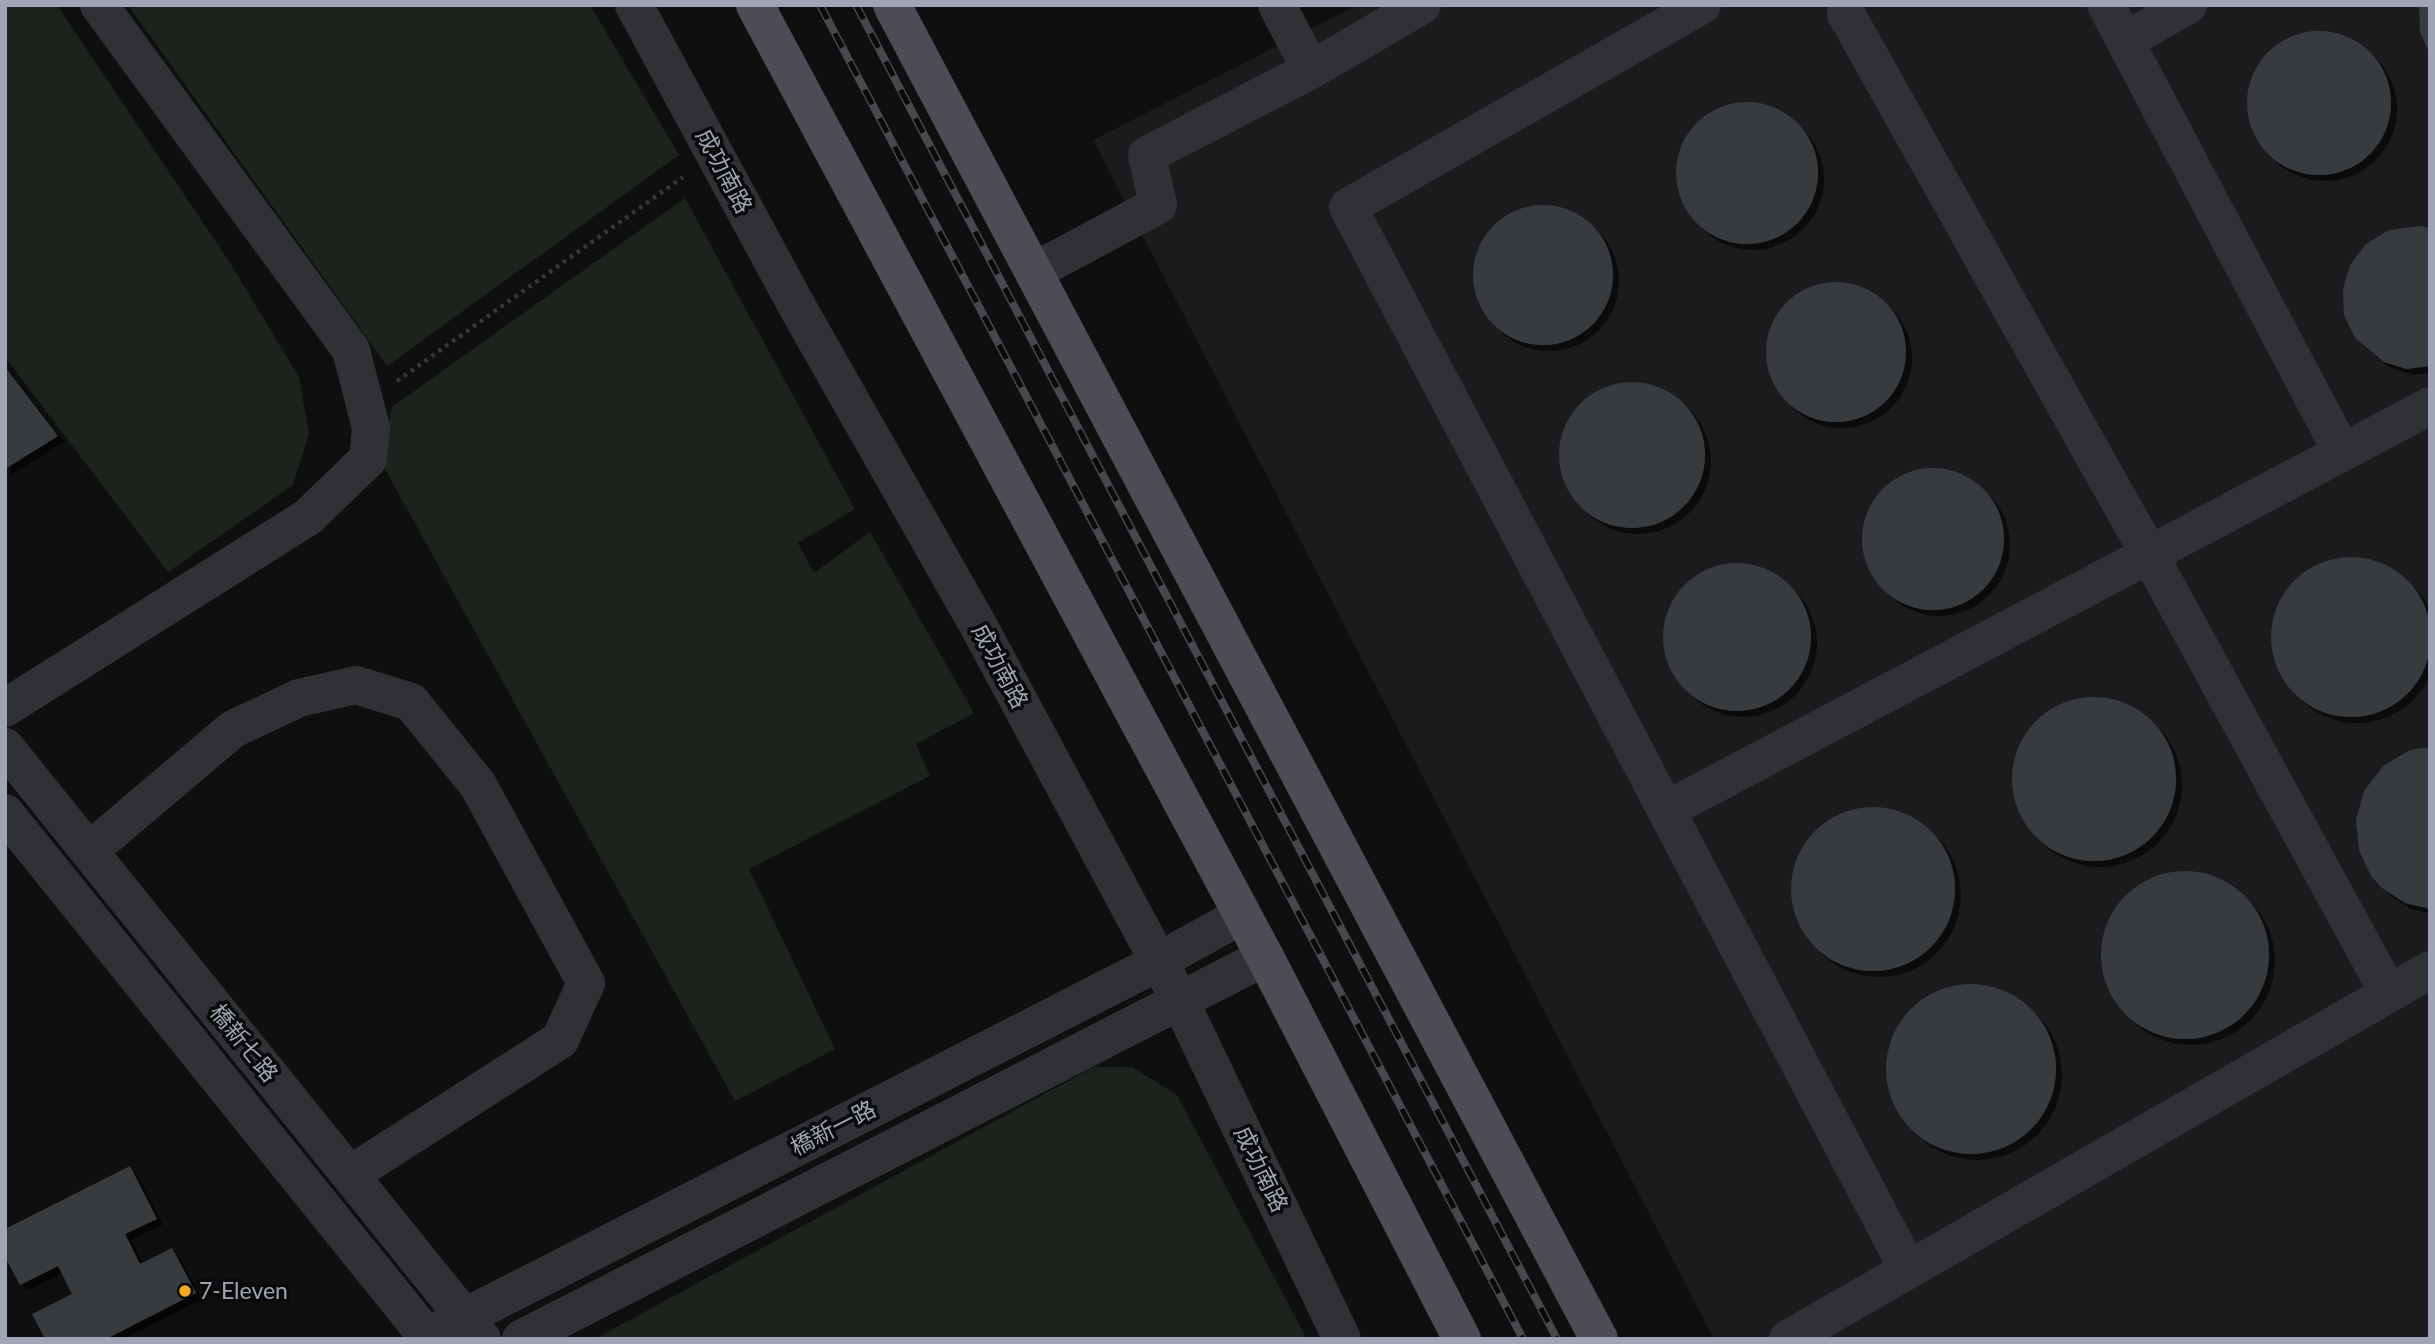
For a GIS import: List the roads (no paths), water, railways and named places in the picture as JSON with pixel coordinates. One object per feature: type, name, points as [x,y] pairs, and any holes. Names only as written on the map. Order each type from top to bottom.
[{"type":"main road","points":[[755,5],[1265,957],[1462,1339]]},
{"type":"main road","points":[[892,5],[1599,1339]]},
{"type":"street","points":[[5,708],[308,517],[368,459],[371,428],[351,350],[99,5]]},
{"type":"street","name":"成功南路","points":[[634,5],[799,310],[978,625],[1180,1001],[1342,1339]]},
{"type":"street","points":[[1277,5],[1311,70]]},
{"type":"street","points":[[1035,271],[1158,205],[1147,155],[1311,70],[1422,5]]},
{"type":"street","points":[[1702,5],[1348,207],[1908,1269]]},
{"type":"street","points":[[2106,5],[2342,452]]},
{"type":"street","points":[[2124,41],[2188,5]]},
{"type":"street","points":[[1846,14],[2149,554],[2388,992]]},
{"type":"street","points":[[1665,810],[2430,406]]},
{"type":"street","points":[[89,851],[233,729],[299,698],[356,685],[411,702],[420,713],[478,785],[586,983],[560,1040],[351,1174]]},
{"type":"street","name":"橋新七路","points":[[5,747],[474,1328]]},
{"type":"street","name":"橋新七路","points":[[5,813],[426,1338]]},
{"type":"street","name":"橋新一路","points":[[426,1338],[474,1328],[1242,915]]},
{"type":"street","name":"橋新一路","points":[[521,1339],[1265,957]]},
{"type":"street","points":[[1788,1339],[2430,970]]},
{"type":"railway","points":[[820,5],[1523,1339]]},
{"type":"railway","points":[[856,5],[1557,1339]]},
{"type":"place","name":"7-Eleven","points":[[185,1291]]}]
